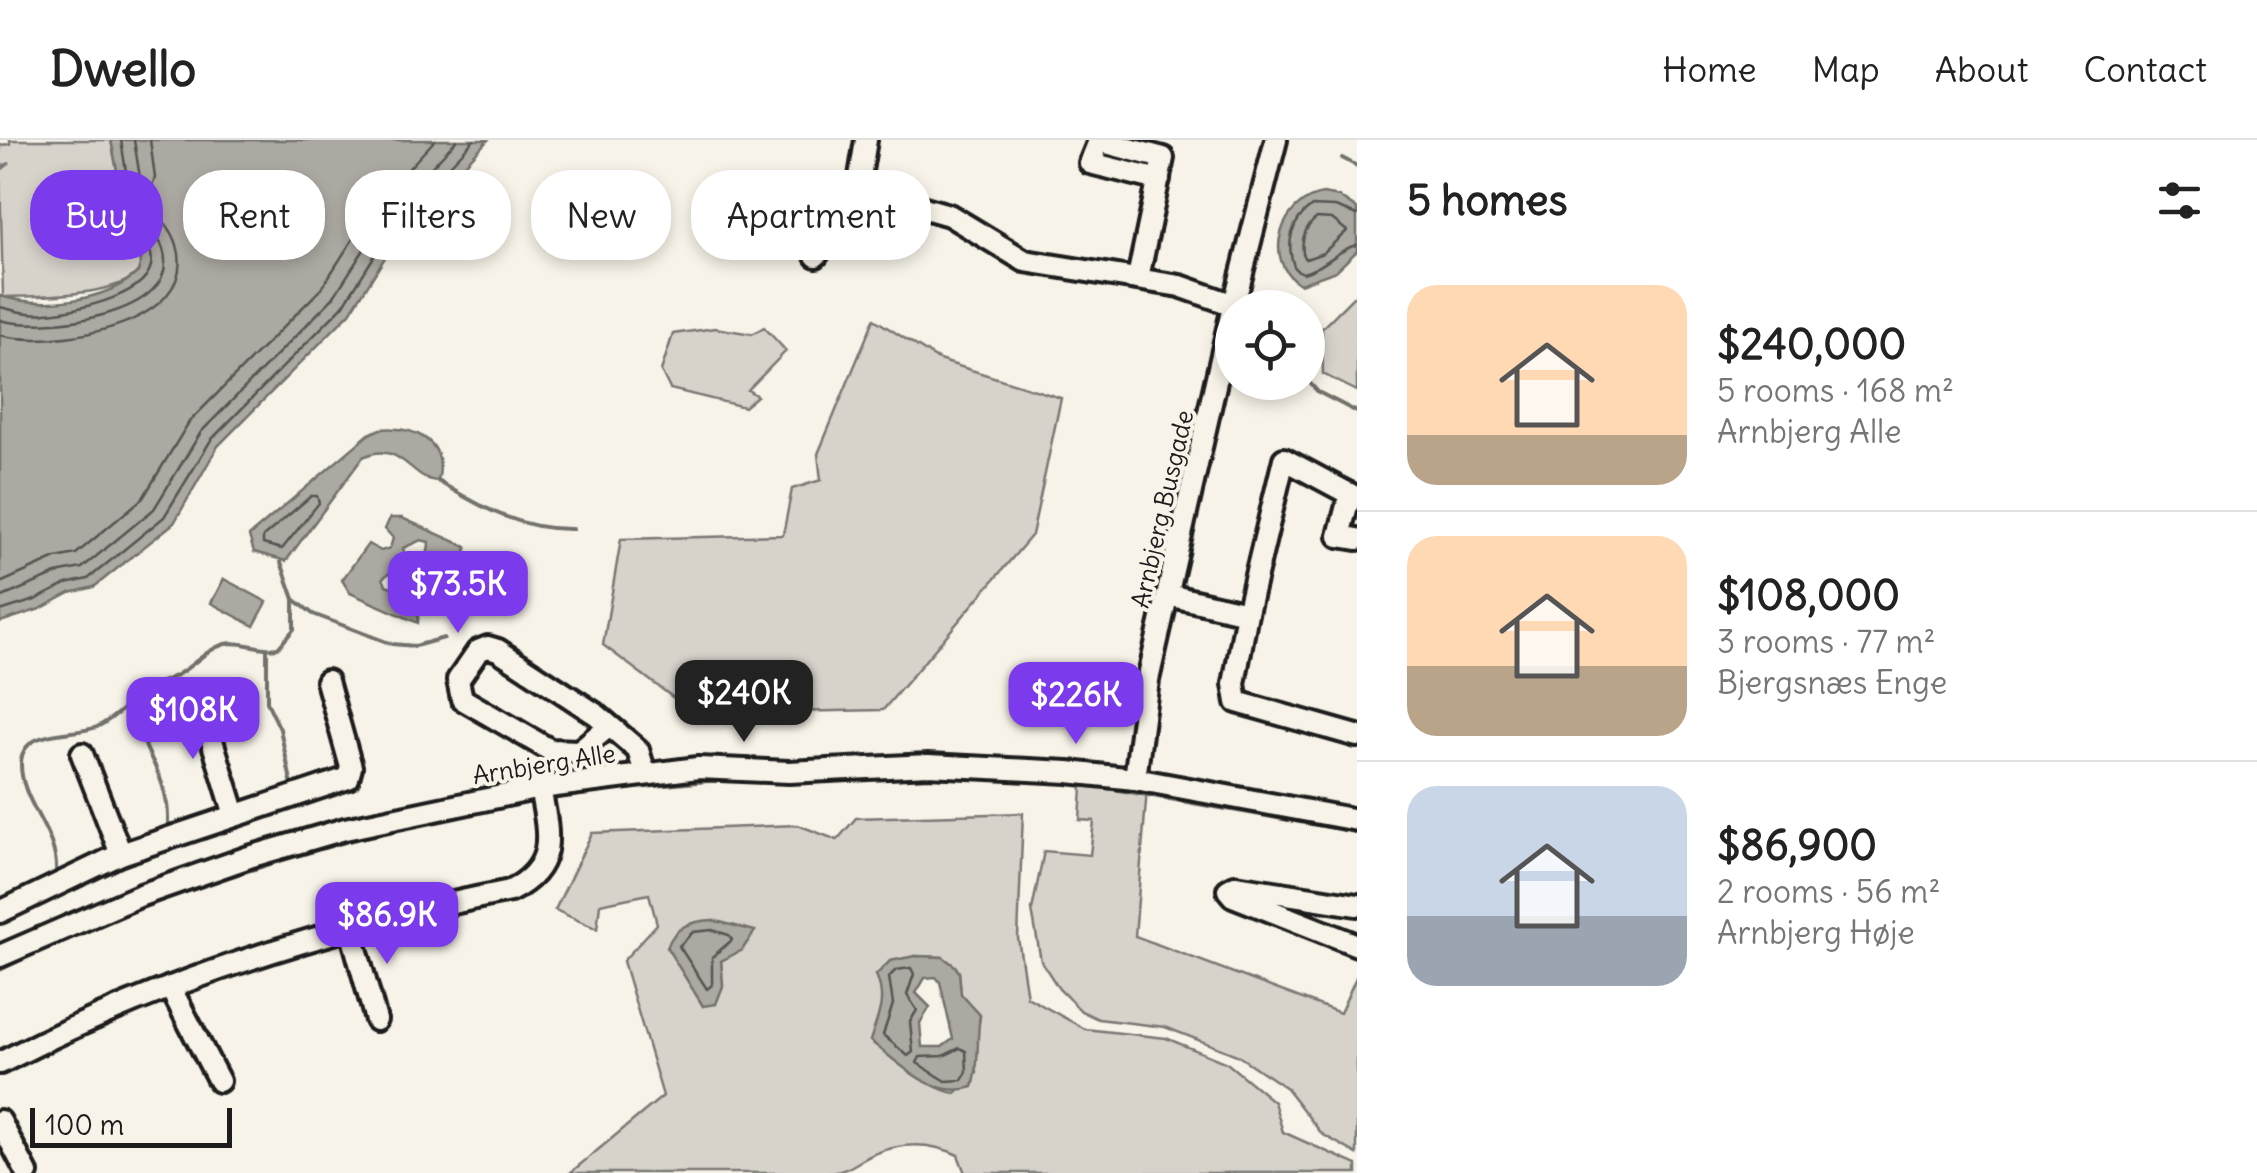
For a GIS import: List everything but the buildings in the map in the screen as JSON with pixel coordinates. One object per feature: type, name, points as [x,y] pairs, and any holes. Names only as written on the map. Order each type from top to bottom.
[{"type":"street","points":[[861,170],[866,140]]},
{"type":"street","name":"Arnbjerg Busgade","points":[[1238,290],[1276,140]]},
{"type":"street","points":[[1138,278],[1158,180]]},
{"type":"street","points":[[931,210],[949,215],[1026,262],[1180,286],[1215,301]]},
{"type":"street","name":"Arnbjerg Busgade","points":[[1135,779],[1142,713],[1215,387]]},
{"type":"street","points":[[1357,539],[1339,536],[1353,496],[1284,459],[1234,684],[1236,702],[1357,736]]},
{"type":"street","points":[[1168,595],[1247,613]]},
{"type":"street","points":[[608,727],[579,751],[550,750],[462,699],[458,680],[478,651],[488,647],[581,704],[638,750],[645,773]]},
{"type":"street","points":[[1,908],[121,854],[348,778],[350,767],[328,681]]},
{"type":"street","points":[[198,695],[236,814]]},
{"type":"street","points":[[82,754],[121,854]]},
{"type":"street","name":"Arnbjerg Alle","points":[[0,956],[141,896],[249,857],[427,809],[645,773],[698,768],[789,772],[928,765],[1020,768],[1135,779],[1357,820]]},
{"type":"street","points":[[0,1063],[84,1020],[281,947],[510,891],[529,881],[539,869],[548,841],[540,788]]},
{"type":"street","points":[[1357,904],[1235,886],[1228,890],[1233,896],[1357,945]]},
{"type":"street","points":[[350,928],[376,1020]]},
{"type":"street","points":[[170,987],[218,1081]]},
{"type":"street","points":[[0,1121],[27,1173]]},
{"type":"shaded area","points":[[10,140],[111,140],[117,170],[30,170],[30,260],[140,260],[140,267],[130,279],[88,292],[3,297],[0,171],[10,163],[0,167],[0,145],[10,144]]},
{"type":"shaded area","points":[[1357,293],[1357,391],[1325,375],[1325,325]]},
{"type":"shaded area","points":[[874,319],[939,360],[1061,398],[1032,535],[883,710],[695,714],[603,645],[621,539],[783,535],[792,489],[821,480],[818,454]]},
{"type":"shaded area","points":[[764,327],[786,351],[748,390],[757,396],[744,407],[670,389],[661,371],[673,334],[715,328],[752,334]]},
{"type":"shaded area","points":[[1089,781],[1147,789],[1135,936],[1340,1013],[1357,975],[1357,1154],[1322,1134],[1286,1088],[1237,1055],[1165,1027],[1098,1019],[1081,1011],[1059,989],[1041,961],[1032,910],[1044,851],[1090,855],[1094,821],[1080,820],[1082,787]]},
{"type":"shaded area","points":[[1023,813],[1018,938],[1027,997],[1085,1029],[1166,1038],[1227,1063],[1274,1102],[1283,1132],[1357,1165],[1357,1173],[965,1173],[958,1155],[916,1145],[885,1150],[832,1173],[570,1173],[663,1096],[623,961],[657,924],[649,894],[600,904],[597,929],[555,910],[592,833],[798,825],[837,840],[856,818]],"holes":[[[728,954],[721,961],[723,986],[703,1006],[680,968]],[[915,956],[942,957],[955,966],[961,994],[980,1016],[975,1045],[977,1073],[956,1093],[941,1089],[918,1072],[883,1003],[883,992]]]},
{"type":"water","points":[[111,140],[488,140],[459,170],[345,170],[345,260],[383,260],[350,313],[218,446],[174,523],[94,587],[0,622],[0,296],[53,302],[91,296],[108,291],[138,272],[141,260],[163,260],[163,170],[117,170]]},
{"type":"water","points":[[1323,194],[1339,197],[1357,209],[1357,251],[1336,271],[1300,284],[1281,261],[1281,233],[1296,207]]},
{"type":"water","points":[[380,429],[405,430],[426,439],[438,456],[438,481],[387,453],[363,457],[286,561],[254,552],[249,536],[369,434]]},
{"type":"water","points":[[390,518],[402,518],[467,547],[459,566],[420,587],[418,623],[350,593],[342,580],[368,544],[381,551],[390,548],[393,538],[385,529]],"holes":[[[421,540],[429,542],[423,564],[413,575],[394,588],[386,585],[383,578],[406,560],[403,548]]]},
{"type":"water","points":[[224,579],[267,602],[254,626],[211,603]]},
{"type":"water","points":[[712,920],[755,931],[742,950],[721,961],[723,986],[716,1004],[703,1006],[667,948],[674,934],[685,926]]},
{"type":"water","points":[[915,956],[943,957],[959,972],[961,994],[980,1015],[973,1087],[944,1089],[931,1084],[870,1041],[881,1000],[876,975],[890,961]],"holes":[[[936,977],[953,1039],[942,1047],[922,1047],[920,1023],[930,1007],[916,993],[925,978]]]},
{"type":"waterway","points":[[1342,158],[1357,166]]},
{"type":"waterway","points":[[1325,396],[1357,412]]},
{"type":"waterway","points":[[438,481],[503,516],[536,526],[573,529]]},
{"type":"waterway","points":[[281,562],[294,599],[313,614],[392,644],[415,646],[444,638]]},
{"type":"waterway","points":[[56,871],[51,843],[22,777],[21,763],[30,743],[97,727],[146,690],[219,646],[231,643],[278,648],[294,629],[294,599]]},
{"type":"waterway","points":[[267,650],[267,702],[280,729],[291,781]]},
{"type":"waterway","points":[[128,708],[139,725],[162,785],[168,822]]},
{"type":"waterway","points":[[868,778],[943,776]]},
{"type":"waterway","points":[[600,791],[719,780],[804,781]]},
{"type":"waterway","points":[[1090,785],[1357,832]]},
{"type":"waterway","points":[[551,798],[575,793]]},
{"type":"waterway","points":[[498,807],[528,801]]},
{"type":"waterway","points":[[0,970],[96,926],[194,889],[396,828]]}]
